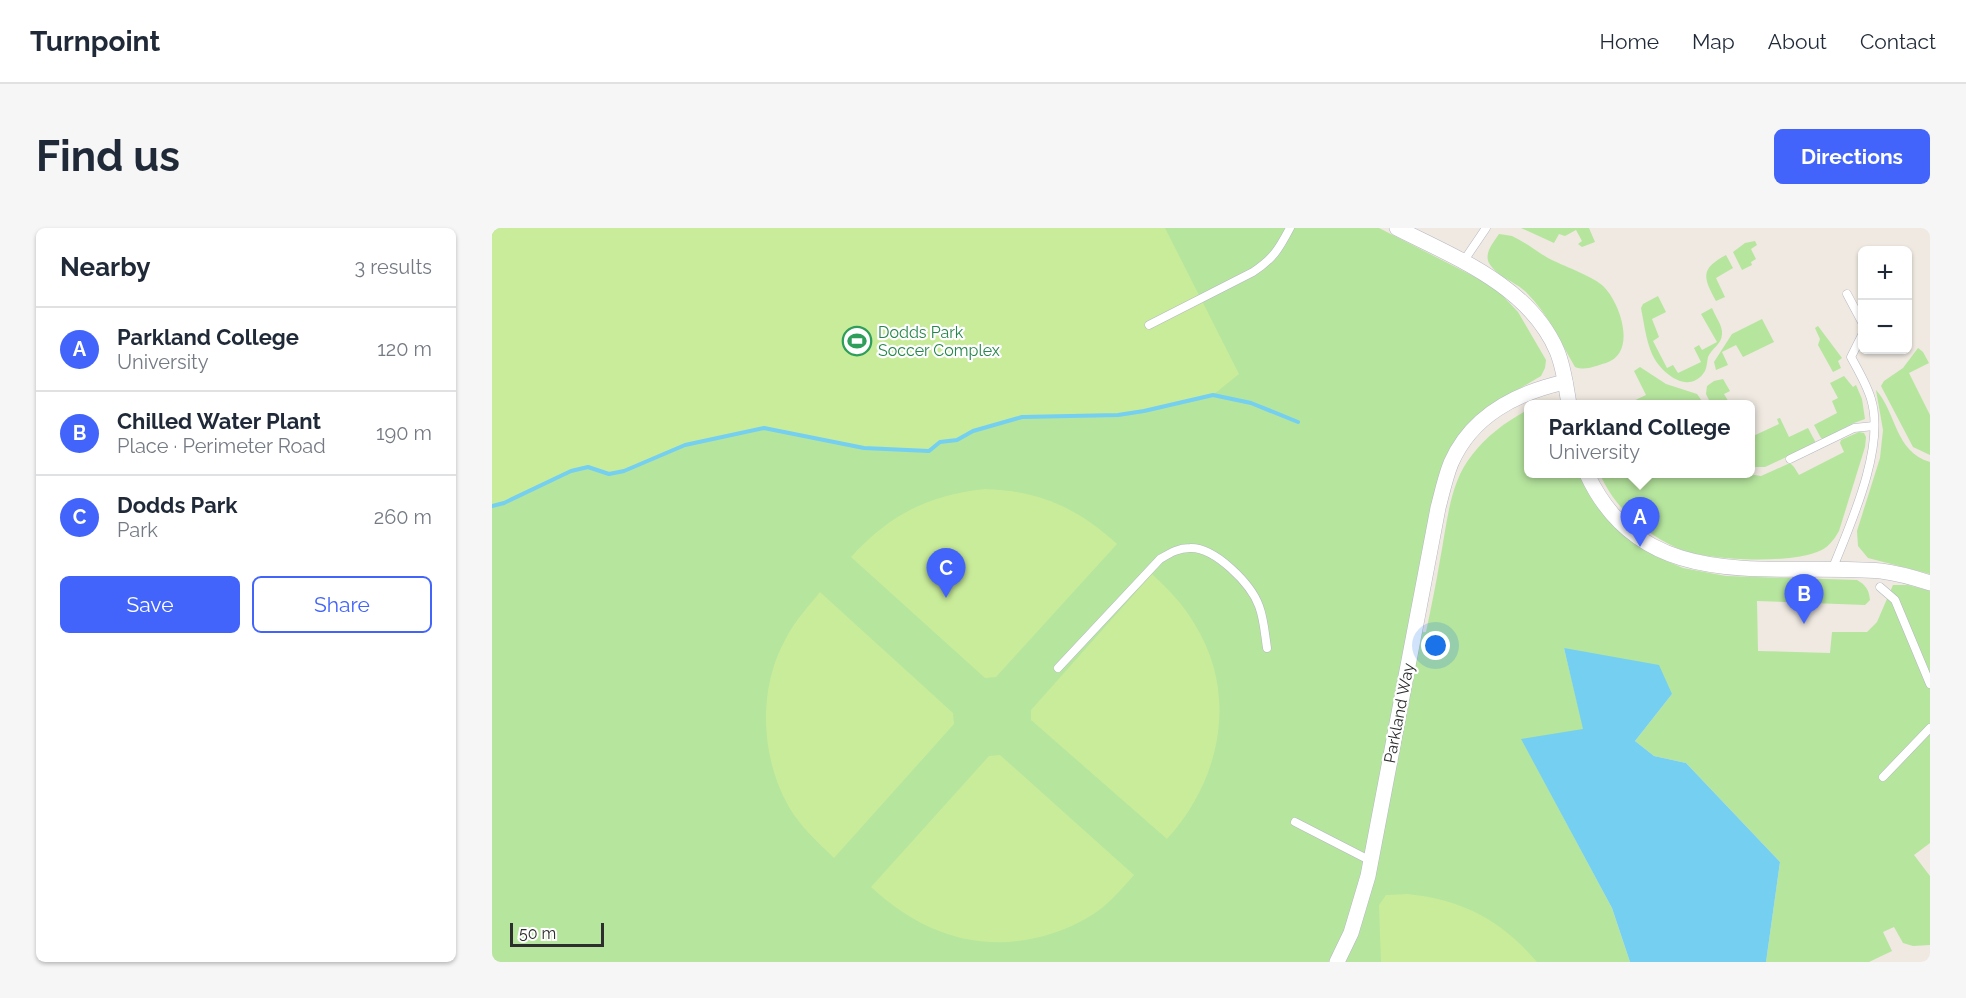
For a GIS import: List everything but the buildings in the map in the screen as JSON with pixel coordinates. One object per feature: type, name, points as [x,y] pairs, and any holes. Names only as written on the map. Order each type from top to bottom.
[{"type":"street","points":[[1397,228],[1463,262],[1507,289],[1537,319],[1557,352],[1568,400]]},
{"type":"street","name":"Parkland Way","points":[[1337,962],[1352,933],[1371,861],[1438,508],[1452,461],[1477,425],[1508,402],[1519,395],[1565,382]]},
{"type":"street","points":[[1589,478],[1614,515],[1638,537],[1664,553],[1702,565],[1730,568],[1882,571],[1930,583]]},
{"type":"lane","points":[[1149,325],[1253,272],[1268,262],[1279,251],[1290,228]]},
{"type":"lane","points":[[1463,262],[1486,228]]},
{"type":"lane","points":[[1847,294],[1858,313]]},
{"type":"lane","points":[[1832,570],[1852,521],[1872,453],[1874,426],[1872,400],[1851,357],[1858,345]]},
{"type":"lane","points":[[1791,459],[1854,428],[1874,426]]},
{"type":"lane","points":[[1058,668],[1160,559],[1178,549],[1193,547],[1206,551],[1236,573],[1249,587],[1260,607],[1267,648]]},
{"type":"lane","points":[[1880,586],[1895,600],[1930,684]]},
{"type":"lane","points":[[1883,777],[1930,728]]},
{"type":"lane","points":[[1295,822],[1371,861]]},
{"type":"green space","points":[[492,228],[1379,228],[1483,281],[1501,294],[1518,312],[1546,360],[1541,376],[1505,397],[1464,432],[1408,633],[1426,632],[1450,505],[1464,466],[1491,435],[1524,412],[1524,478],[1583,478],[1598,506],[1618,530],[1655,556],[1683,568],[1726,576],[1857,580],[1869,593],[1870,600],[1865,605],[1757,601],[1758,651],[1830,653],[1832,632],[1867,632],[1877,622],[1893,585],[1908,585],[1930,591],[1930,843],[1914,855],[1930,876],[1930,945],[1913,946],[1903,943],[1894,927],[1883,932],[1892,951],[1869,962],[1766,962],[1780,862],[1686,763],[1654,756],[1635,741],[1672,694],[1564,648],[1584,730],[1522,740],[1612,908],[1630,962],[492,962]]},
{"type":"green space","name":"Dodds Park Soccer Complex","points":[[492,228],[1165,228],[1239,374],[1213,395],[1118,415],[1022,417],[973,431],[957,440],[940,442],[929,451],[864,448],[764,428],[685,445],[624,471],[609,474],[588,467],[571,471],[504,503],[492,506]]},
{"type":"green space","points":[[1521,228],[1589,228],[1595,242],[1582,247],[1578,244],[1582,241],[1576,230],[1565,236],[1559,234],[1554,243]]},
{"type":"green space","points":[[1499,234],[1512,236],[1548,258],[1602,285],[1615,303],[1623,326],[1624,338],[1616,357],[1590,368],[1575,367],[1534,300],[1522,288],[1492,268],[1489,263],[1488,252]]},
{"type":"green space","points":[[1755,241],[1757,245],[1751,249],[1756,259],[1751,262],[1752,265],[1742,270],[1733,252],[1745,243]]},
{"type":"green space","points":[[1726,255],[1733,268],[1716,278],[1725,297],[1716,301],[1708,286],[1706,274],[1712,265]]},
{"type":"green space","points":[[1658,296],[1666,312],[1652,319],[1659,337],[1653,341],[1667,368],[1673,365],[1678,373],[1701,362],[1694,348],[1699,345],[1702,350],[1717,342],[1701,314],[1712,308],[1720,324],[1722,338],[1711,351],[1705,371],[1691,382],[1683,382],[1668,374],[1652,354],[1641,308],[1643,304]]},
{"type":"green space","points":[[1762,319],[1774,342],[1743,357],[1736,345],[1722,352],[1728,365],[1716,370],[1714,362],[1732,334]]},
{"type":"green space","points":[[1818,326],[1842,358],[1838,361],[1841,368],[1833,372],[1818,345],[1820,339],[1815,328]]},
{"type":"green space","points":[[1918,348],[1929,363],[1909,373],[1930,415],[1930,455],[1913,447],[1881,386],[1884,381],[1903,368]]},
{"type":"green space","points":[[1640,367],[1666,384],[1697,394],[1701,400],[1635,400],[1646,395],[1634,371]]},
{"type":"green space","points":[[1844,376],[1853,387],[1856,385],[1862,399],[1865,419],[1823,439],[1814,425],[1837,413],[1832,401],[1838,398],[1830,383]]},
{"type":"green space","points":[[1723,379],[1730,391],[1724,394],[1728,400],[1709,400],[1706,394],[1707,386]]},
{"type":"green space","points":[[1876,390],[1909,449],[1918,457],[1930,462],[1930,574],[1868,558],[1858,546],[1857,531],[1880,458],[1883,430]]},
{"type":"green space","points":[[1780,418],[1789,437],[1808,428],[1816,443],[1765,467],[1755,467],[1755,435],[1779,424],[1777,419]]},
{"type":"green space","points":[[1859,432],[1864,433],[1866,437],[1839,531],[1824,549],[1804,556],[1767,559],[1726,558],[1707,556],[1677,548],[1653,535],[1631,518],[1613,497],[1602,478],[1755,478],[1755,475],[1761,476],[1790,463],[1799,475],[1844,452],[1841,440]]},
{"type":"green space","points":[[985,489],[1023,493],[1056,503],[1087,520],[1117,544],[996,677],[985,678],[851,557],[880,530],[911,510],[945,496]]},
{"type":"green space","points":[[1152,574],[1185,609],[1208,650],[1216,678],[1219,707],[1218,736],[1211,763],[1186,816],[1167,839],[1031,720],[1031,710]]},
{"type":"green space","points":[[820,592],[953,713],[954,724],[834,858],[798,821],[783,795],[769,752],[766,729],[766,705],[776,661],[792,627]]},
{"type":"green space","points":[[1000,755],[1134,875],[1102,908],[1070,927],[1035,938],[1012,942],[990,942],[947,934],[907,915],[871,887],[989,756]]},
{"type":"green space","points":[[1408,894],[1446,901],[1480,914],[1509,934],[1537,962],[1381,962],[1379,905],[1386,895]]},
{"type":"water","points":[[1564,648],[1659,665],[1672,694],[1635,741],[1654,756],[1686,763],[1780,862],[1766,962],[1630,962],[1612,908],[1521,739],[1583,729]]},
{"type":"waterway","points":[[492,506],[504,503],[571,471],[588,467],[609,474],[624,471],[685,445],[764,428],[864,448],[929,451],[940,442],[957,440],[973,431],[1022,417],[1118,415],[1213,395],[1251,403],[1298,422]]},
{"type":"place","name":"Dodds Park Soccer Complex","points":[[857,341]]},
{"type":"place","name":"Parkland College","points":[[1640,547]]},
{"type":"place","name":"Dodds Park","points":[[946,598]]},
{"type":"place","name":"Chilled Water Plant","points":[[1804,624]]}]
